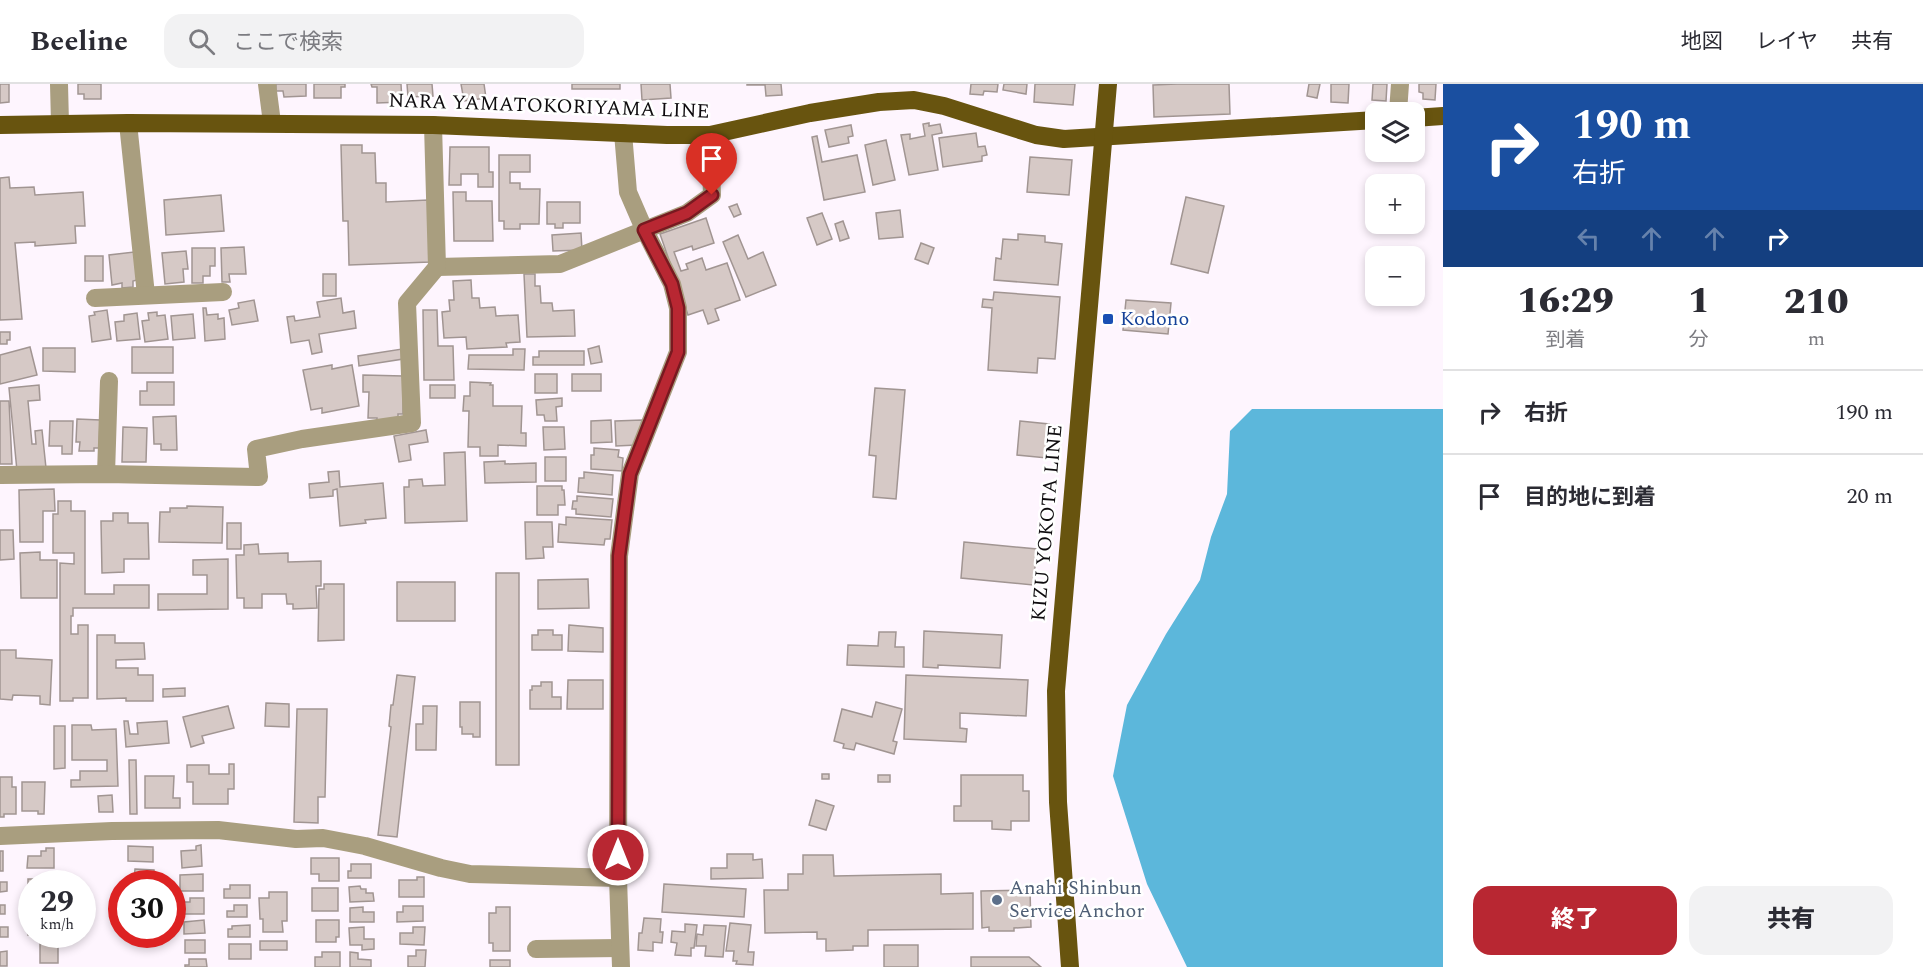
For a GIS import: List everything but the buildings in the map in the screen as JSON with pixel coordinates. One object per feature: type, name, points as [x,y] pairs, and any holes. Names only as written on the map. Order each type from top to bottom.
[{"type":"main road","name":"KIZU YOKOTA LINE","points":[[1070,967],[1058,802],[1056,691],[1108,84]]},
{"type":"main road","name":"NARA YAMATOKORIYAMA LINE","points":[[0,125],[60,123],[433,125],[710,135],[810,113],[879,102],[914,100],[944,106],[1036,135],[1064,139],[1365,121]]},
{"type":"main road","points":[[1425,117],[1443,116]]},
{"type":"street","points":[[58,84],[60,123]]},
{"type":"street","points":[[267,84],[272,123]]},
{"type":"street","points":[[1399,102],[1400,84]]},
{"type":"street","points":[[128,123],[146,295]]},
{"type":"street","points":[[0,475],[106,474],[259,477],[256,448],[412,423],[407,303],[437,267],[433,125]]},
{"type":"street","points":[[621,967],[618,878],[619,556],[630,474],[678,352],[678,308],[672,284],[644,230],[628,192],[623,133]]},
{"type":"street","points":[[437,267],[560,264],[687,213],[712,195],[710,135]]},
{"type":"street","points":[[95,298],[223,292]]},
{"type":"street","points":[[106,474],[109,381]]},
{"type":"street","points":[[0,836],[112,831],[218,830],[296,839],[323,838],[365,846],[470,874],[618,878]]},
{"type":"street","points":[[536,949],[620,948]]},
{"type":"water","points":[[1252,409],[1443,409],[1443,967],[1187,967],[1147,884],[1113,776],[1127,705],[1166,634],[1200,580],[1211,537],[1227,494],[1230,431]]},
{"type":"place","name":"Kodono","points":[[1108,319]]},
{"type":"place","name":"Anahi Shinbun Service Anchor","points":[[997,900]]},
{"type":"route","points":[[618,855],[619,556],[630,474],[678,352],[678,308],[672,284],[644,230],[687,213],[712,195]]}]
